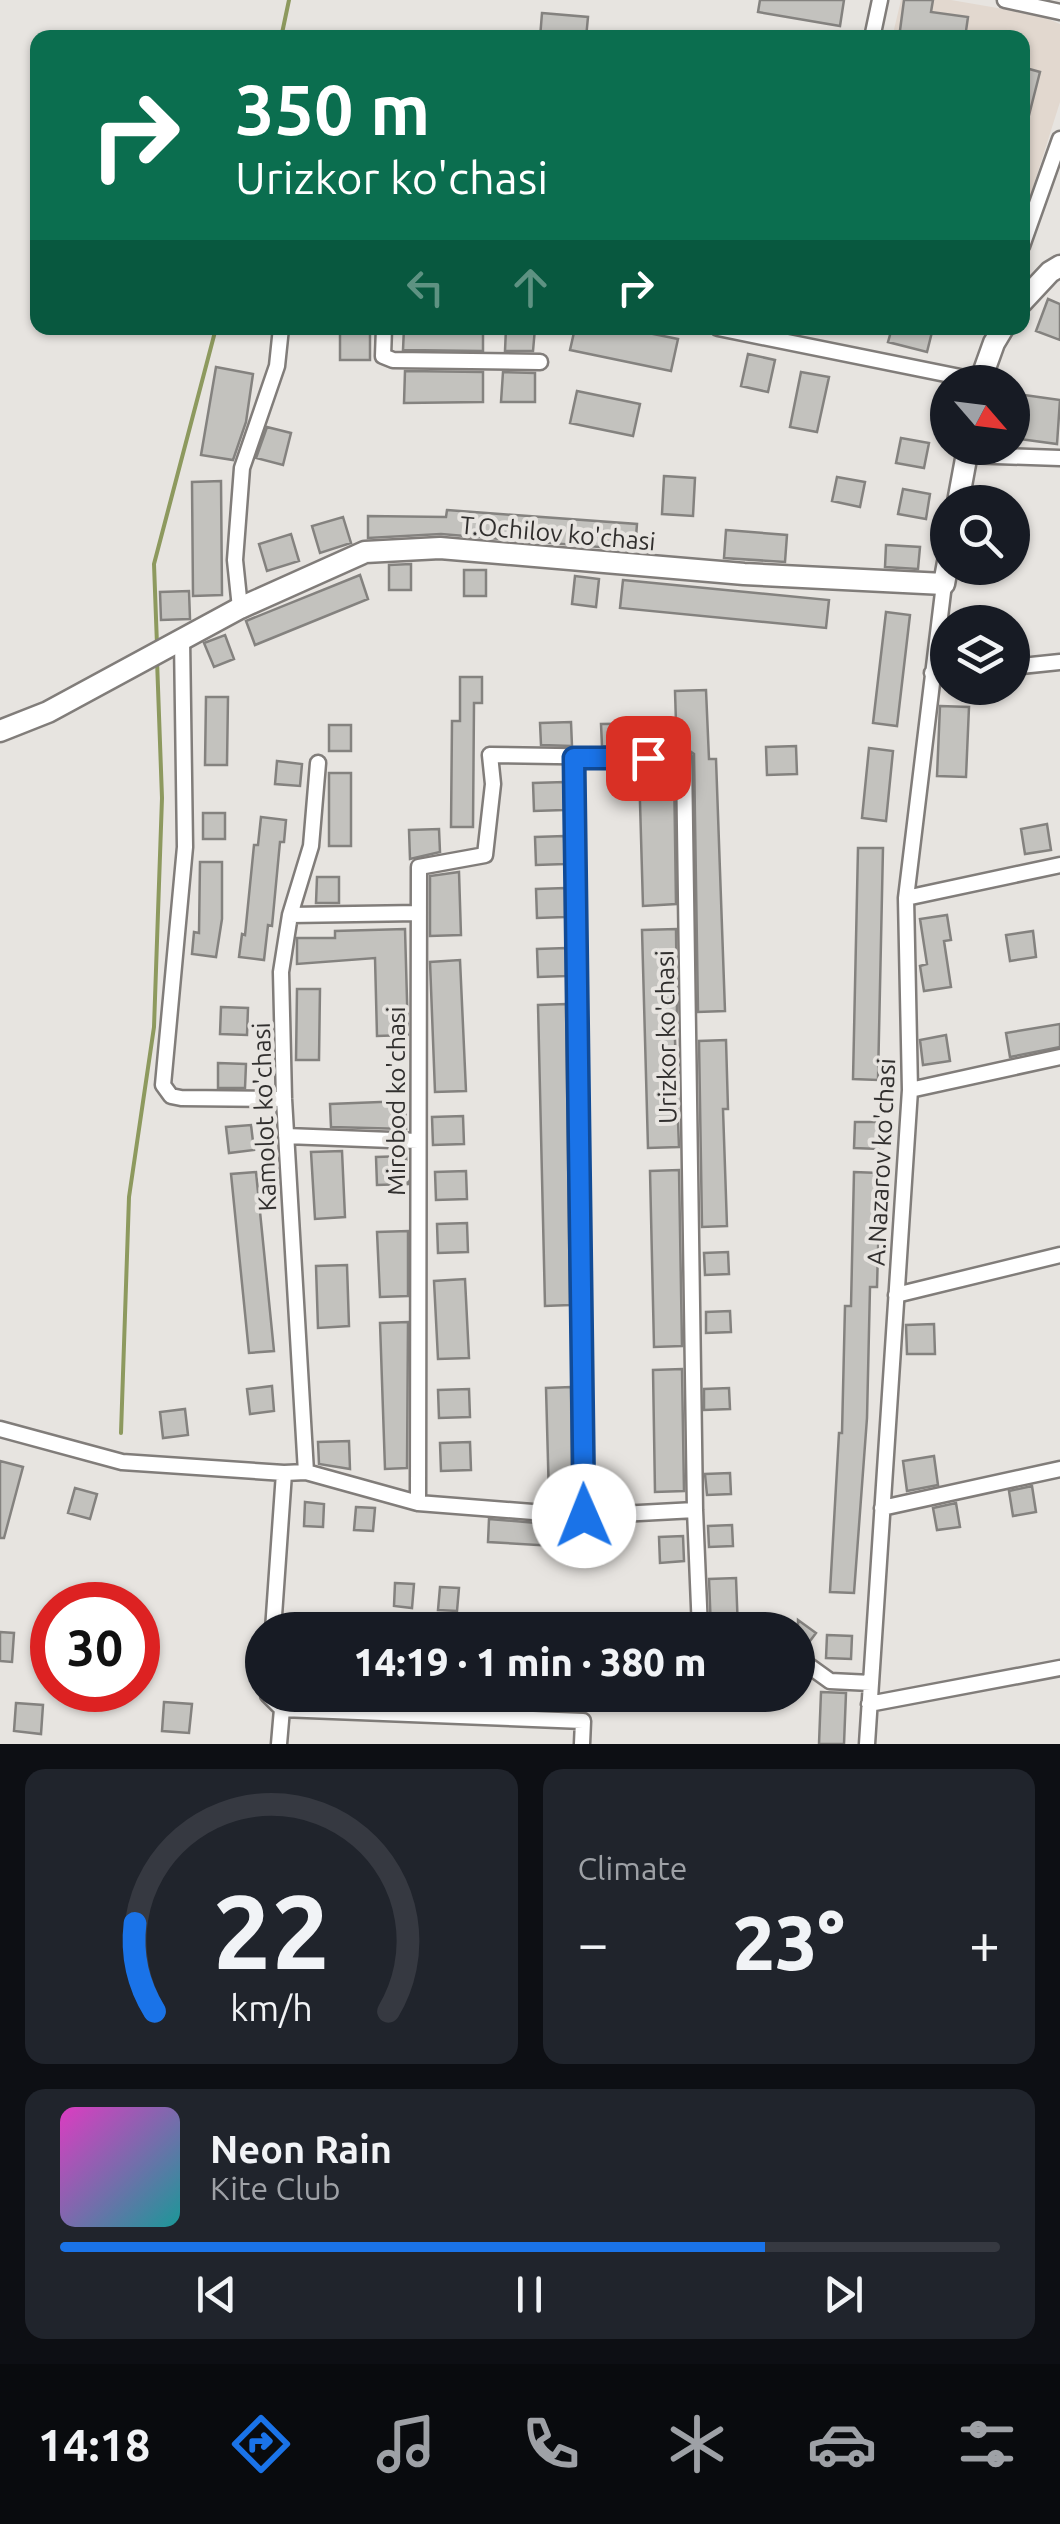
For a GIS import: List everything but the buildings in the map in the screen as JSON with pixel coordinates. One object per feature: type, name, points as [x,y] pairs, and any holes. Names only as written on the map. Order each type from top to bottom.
[{"type":"main road","points":[[1030,293],[1060,266]]},
{"type":"main road","points":[[986,365],[999,335]]},
{"type":"main road","name":"T.Ochilov ko'chasi","points":[[0,730],[48,712],[240,608],[365,552],[440,548],[744,574],[930,583]]},
{"type":"street","points":[[874,30],[880,0]]},
{"type":"street","points":[[1005,0],[1060,12]]},
{"type":"street","points":[[1030,223],[1060,139]]},
{"type":"street","points":[[240,608],[235,560],[242,468],[278,366],[280,335]]},
{"type":"street","points":[[384,335],[383,356],[393,360],[540,362]]},
{"type":"street","points":[[759,335],[930,371]]},
{"type":"street","points":[[812,344],[814,335]]},
{"type":"street","points":[[1030,456],[1060,458]]},
{"type":"street","points":[[174,643],[185,846],[163,1085],[171,1096],[181,1098],[284,1099]]},
{"type":"street","points":[[1030,664],[1060,662]]},
{"type":"street","name":"A.Nazarov ko'chasi","points":[[867,1744],[910,1090],[906,898],[935,705]]},
{"type":"street","name":"Urizkor ko'chasi","points":[[490,755],[684,758],[695,1510]]},
{"type":"street","name":"Mirobod ko'chasi","points":[[418,1503],[420,867],[485,855],[494,784],[490,755]]},
{"type":"street","points":[[574,758],[584,1516]]},
{"type":"street","name":"Kamolot ko'chasi","points":[[306,1472],[284,1099],[282,972],[290,914],[310,846],[318,763]]},
{"type":"street","points":[[906,898],[1060,864]]},
{"type":"street","points":[[290,914],[418,913]]},
{"type":"street","points":[[910,1090],[1060,1057]]},
{"type":"street","points":[[286,1136],[418,1141]]},
{"type":"street","points":[[896,1295],[1060,1255]]},
{"type":"street","points":[[0,1429],[122,1462],[284,1474],[306,1472],[418,1503],[584,1516],[695,1510],[699,1612]]},
{"type":"street","points":[[882,1508],[1060,1469]]},
{"type":"street","points":[[273,1612],[284,1474]]},
{"type":"street","points":[[869,1704],[1060,1668]]},
{"type":"street","points":[[815,1670],[830,1681],[870,1683]]},
{"type":"street","points":[[278,1744],[282,1712]]},
{"type":"street","points":[[351,1712],[583,1722],[582,1744]]},
{"type":"shaded area","points":[[901,0],[951,0],[1039,15],[1060,24],[1060,102],[1030,197],[1030,30],[894,30]]},
{"type":"waterway","points":[[283,30],[289,0]]},
{"type":"waterway","points":[[157,645],[154,564],[214,335]]},
{"type":"waterway","points":[[121,1433],[129,1197],[154,1027],[162,798],[157,660]]},
{"type":"route","points":[[584,1516],[574,758],[648,758]]}]
